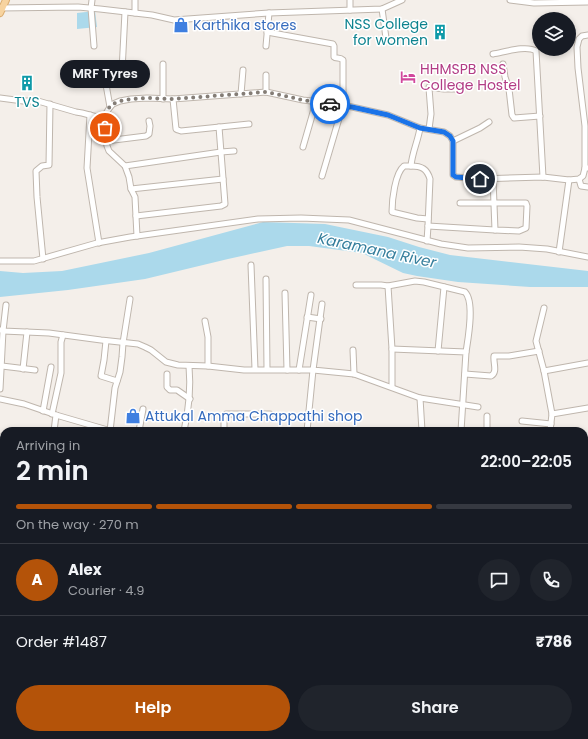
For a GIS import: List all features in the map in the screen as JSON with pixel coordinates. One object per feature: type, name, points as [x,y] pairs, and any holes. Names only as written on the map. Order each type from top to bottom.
[{"type":"main road","points":[[1,10],[6,0]]},
{"type":"street","points":[[92,0],[91,8],[94,46]]},
{"type":"street","points":[[135,0],[135,13]]},
{"type":"street","points":[[350,0],[350,10]]},
{"type":"street","points":[[1,10],[78,7],[152,15],[174,20],[269,13],[382,9],[402,0]]},
{"type":"street","points":[[510,0],[534,3],[588,2]]},
{"type":"street","points":[[382,9],[386,38]]},
{"type":"street","points":[[122,71],[125,12]]},
{"type":"street","points":[[266,46],[269,13]]},
{"type":"street","points":[[267,32],[333,44],[334,56],[343,60],[343,105],[322,176]]},
{"type":"street","points":[[137,236],[134,197],[129,177],[125,166],[109,151],[106,141],[105,115],[110,106],[113,104],[131,99],[173,99],[266,92],[303,100],[343,105],[388,115],[420,128],[444,132],[450,136],[453,141],[453,175],[456,177],[480,179],[543,177],[570,180],[579,179],[583,176],[586,168],[585,126],[577,47],[579,39],[582,36],[588,35]]},
{"type":"street","points":[[493,54],[526,48],[536,51],[543,177]]},
{"type":"street","points":[[163,64],[163,99]]},
{"type":"street","points":[[503,64],[509,89],[512,115],[514,118],[540,116]]},
{"type":"street","points":[[241,94],[243,70]]},
{"type":"street","points":[[266,75],[266,92]]},
{"type":"street","points":[[105,79],[110,106]]},
{"type":"street","points":[[429,129],[431,114],[429,87],[460,89]]},
{"type":"street","points":[[0,98],[38,101],[97,117],[105,115]]},
{"type":"street","points":[[173,99],[176,129],[181,131],[250,124]]},
{"type":"street","points":[[303,147],[316,102]]},
{"type":"street","points":[[43,258],[36,171],[42,166],[49,164],[50,104]]},
{"type":"street","points":[[90,115],[87,168],[99,243]]},
{"type":"street","points":[[106,141],[146,136],[149,134],[149,121]]},
{"type":"street","points":[[453,141],[480,128],[488,122]]},
{"type":"street","points":[[136,216],[221,206],[225,204],[219,127]]},
{"type":"street","points":[[411,166],[420,128]]},
{"type":"street","points":[[125,166],[234,151]]},
{"type":"street","points":[[427,241],[430,179],[428,173],[421,167],[404,166],[398,173],[392,212],[428,219]]},
{"type":"street","points":[[493,178],[496,230]]},
{"type":"street","points":[[131,189],[224,179]]},
{"type":"street","points":[[579,179],[581,186],[588,187]]},
{"type":"street","points":[[559,252],[570,180]]},
{"type":"street","points":[[428,226],[520,231],[526,228],[528,206],[526,203],[460,203]]},
{"type":"street","points":[[0,261],[34,261],[99,243],[137,236],[258,219],[301,218],[349,220],[427,241],[468,248],[519,247],[548,249],[588,257]]},
{"type":"street","points":[[251,265],[255,369]]},
{"type":"street","points":[[266,279],[267,370]]},
{"type":"street","points":[[356,285],[388,286],[415,281],[466,292],[468,295],[470,317],[466,352],[461,427]]},
{"type":"street","points":[[388,286],[392,349],[392,388]]},
{"type":"street","points":[[438,351],[444,287]]},
{"type":"street","points":[[285,293],[287,370]]},
{"type":"street","points":[[299,370],[311,295]]},
{"type":"street","points":[[110,427],[115,388],[121,365],[130,299]]},
{"type":"street","points":[[307,427],[322,304]]},
{"type":"street","points":[[0,389],[2,366],[2,330],[6,306]]},
{"type":"street","points":[[544,308],[536,341],[544,371],[552,414],[551,427]]},
{"type":"street","points":[[307,317],[320,319]]},
{"type":"street","points":[[205,321],[208,337],[208,366]]},
{"type":"street","points":[[2,330],[49,333],[138,344],[145,347],[166,362],[178,365],[208,366],[244,370],[313,370],[354,374],[420,398],[478,407]]},
{"type":"street","points":[[24,369],[28,332]]},
{"type":"street","points":[[54,427],[54,414],[61,373],[62,335]]},
{"type":"street","points":[[106,341],[101,376],[118,381]]},
{"type":"street","points":[[392,349],[466,352]]},
{"type":"street","points":[[353,350],[354,374]]},
{"type":"street","points":[[465,374],[491,376],[494,375],[495,372],[494,356],[509,356],[539,351]]},
{"type":"street","points":[[544,371],[588,363]]},
{"type":"street","points":[[2,366],[35,370]]},
{"type":"street","points":[[185,427],[190,399],[191,383],[189,366]]},
{"type":"street","points":[[43,410],[51,367]]},
{"type":"street","points":[[167,374],[167,387],[170,390],[177,390],[190,399]]},
{"type":"street","points":[[420,398],[422,427]]},
{"type":"street","points":[[0,399],[24,404],[97,427]]},
{"type":"street","points":[[552,414],[588,408]]},
{"type":"street","points":[[141,427],[143,409]]},
{"type":"street","points":[[224,427],[224,416],[226,414],[270,414]]},
{"type":"street","points":[[487,416],[487,427]]},
{"type":"street","points":[[522,421],[551,424]]},
{"type":"water","points":[[95,11],[97,27],[77,29],[77,13]]},
{"type":"water","name":"Karamana River","points":[[263,222],[325,224],[388,237],[450,255],[588,271],[588,287],[530,287],[458,282],[403,273],[362,253],[309,246],[287,246],[145,279],[68,290],[0,297],[0,271],[23,273],[62,271],[149,253]]},
{"type":"way so far","points":[[105,128],[105,115],[110,106],[120,101],[131,99],[173,99],[266,92],[330,104]]},
{"type":"place","name":"Karthika stores","points":[[181,25]]},
{"type":"place","name":"NSS College for women","points":[[440,32]]},
{"type":"place","name":"HHMSPB NSS College Hostel","points":[[408,77]]},
{"type":"place","name":"TVS","points":[[27,83]]},
{"type":"place","name":"MRF Tyres","points":[[105,128]]},
{"type":"place","name":"Attukal Amma Chappathi shop","points":[[133,416]]},
{"type":"route","points":[[330,104],[343,105],[388,115],[411,123],[420,128],[444,132],[450,136],[453,141],[453,175],[456,177],[480,179]]}]
